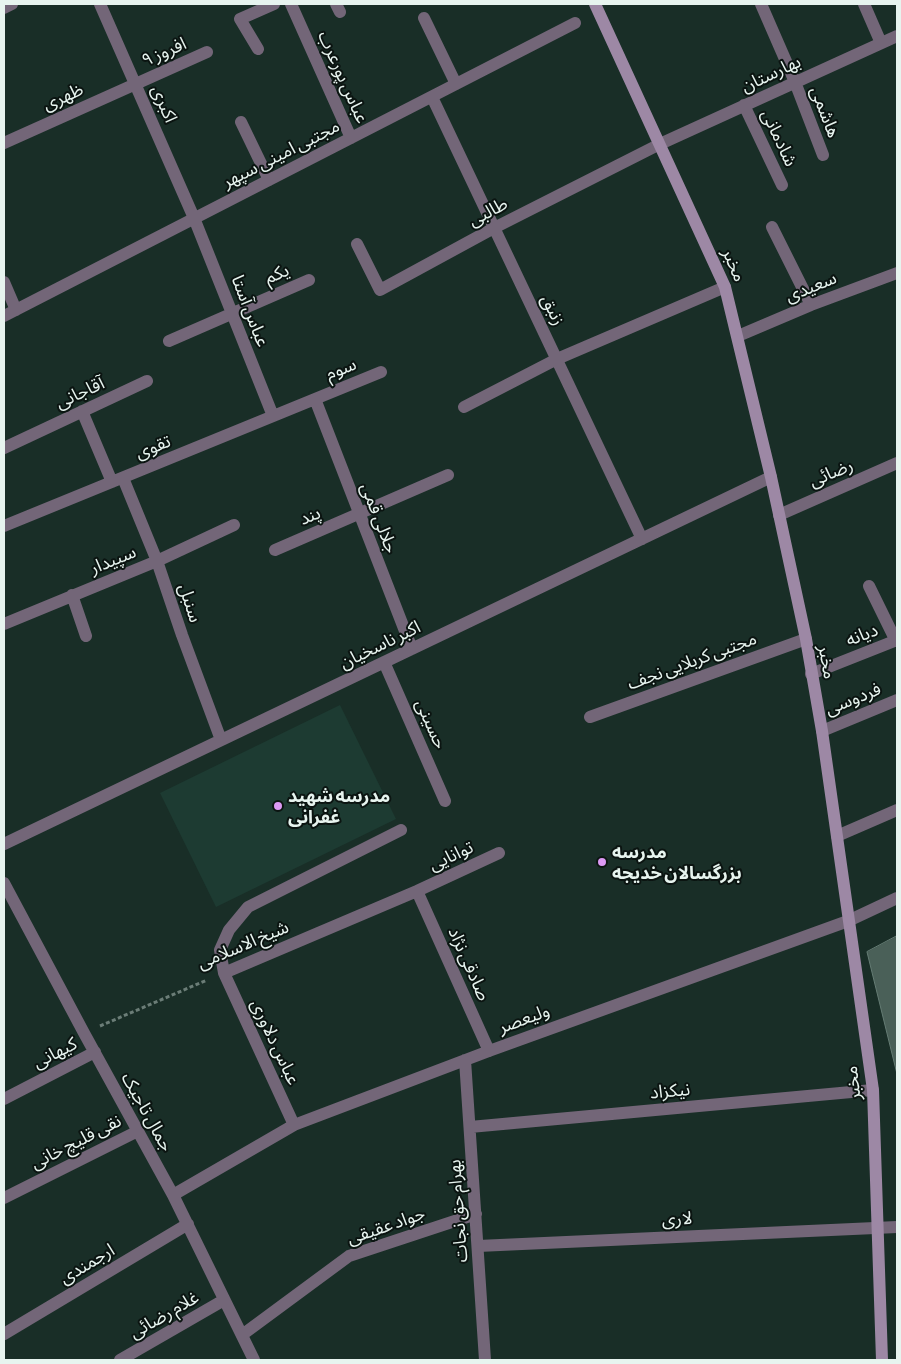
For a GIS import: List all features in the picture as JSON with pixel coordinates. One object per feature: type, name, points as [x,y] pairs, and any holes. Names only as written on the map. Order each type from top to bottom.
[{"type":"main road","name":"مخبر","points":[[595,4],[725,287],[771,477],[806,639],[822,731],[873,1090],[882,1360]]},
{"type":"street","points":[[4,8],[12,4]]},
{"type":"street","name":"اکبری","points":[[100,4],[194,218]]},
{"type":"street","points":[[258,49],[240,19],[274,4]]},
{"type":"street","name":"عباس پورعرب","points":[[291,4],[351,138]]},
{"type":"street","name":"هاشمی","points":[[761,4],[795,82],[823,155]]},
{"type":"street","points":[[864,4],[881,43]]},
{"type":"street","points":[[424,18],[456,84]]},
{"type":"street","name":"مجتبی امینی سپهر","points":[[4,316],[575,23]]},
{"type":"street","name":"بهارستان","points":[[660,144],[897,36]]},
{"type":"street","name":"افروز ۹","points":[[136,84],[207,52]]},
{"type":"street","name":"ظهری","points":[[4,143],[136,84]]},
{"type":"street","name":"زنبق","points":[[432,97],[642,539]]},
{"type":"street","name":"شادمانی","points":[[744,105],[782,185]]},
{"type":"street","points":[[242,122],[269,180]]},
{"type":"street","name":"طالبی","points":[[357,244],[380,290],[494,228],[660,144]]},
{"type":"street","name":"عباس آستا","points":[[194,218],[273,416]]},
{"type":"street","points":[[772,227],[811,305]]},
{"type":"street","name":"سعیدی","points":[[738,336],[811,305],[897,273]]},
{"type":"street","name":"یکم","points":[[169,341],[309,280]]},
{"type":"street","points":[[4,282],[16,310]]},
{"type":"street","points":[[464,407],[557,359],[725,287]]},
{"type":"street","name":"سوم","points":[[314,399],[381,372]]},
{"type":"street","name":"آقاجانی","points":[[4,448],[147,382]]},
{"type":"street","name":"تقوی","points":[[4,526],[314,399]]},
{"type":"street","name":"جلالی قمی","points":[[314,399],[412,649]]},
{"type":"street","name":"سنبل","points":[[82,412],[118,480],[157,561],[221,740]]},
{"type":"street","name":"رضائی","points":[[779,514],[897,463]]},
{"type":"street","name":"پند","points":[[275,550],[448,475]]},
{"type":"street","name":"اکبر ناسخیان","points":[[4,844],[771,477]]},
{"type":"street","name":"سپیدار","points":[[4,624],[157,561],[234,525]]},
{"type":"street","points":[[869,586],[896,640]]},
{"type":"street","points":[[72,595],[86,636]]},
{"type":"street","name":"مجتبی کربلایی نجف","points":[[590,717],[806,639]]},
{"type":"street","name":"دیانه","points":[[811,674],[896,640]]},
{"type":"street","name":"حسینی","points":[[384,662],[445,801]]},
{"type":"street","name":"فردوسی","points":[[822,731],[897,700]]},
{"type":"street","points":[[837,836],[897,810]]},
{"type":"street","name":"عباس دلاوری","points":[[294,1125],[224,973],[220,950],[229,930],[248,907],[401,830]]},
{"type":"street","name":"توانایی","points":[[417,891],[499,853]]},
{"type":"street","name":"جمال تاجیک","points":[[4,883],[9,903],[95,1052],[173,1194],[254,1360]]},
{"type":"street","name":"شیخ الاسلامی","points":[[224,973],[417,891]]},
{"type":"street","name":"صادقی نژاد","points":[[417,891],[489,1051]]},
{"type":"street","name":"ولیعصر","points":[[173,1194],[294,1125],[489,1051],[848,921],[897,898]]},
{"type":"street","name":"کیهانی","points":[[4,1099],[95,1052]]},
{"type":"street","name":"بهرام حق نجات","points":[[466,1060],[485,1360]]},
{"type":"street","name":"نیکزاد","points":[[470,1127],[873,1090]]},
{"type":"street","name":"نقی قلیچ خانی","points":[[4,1198],[138,1130]]},
{"type":"street","name":"جواد عقیقی","points":[[242,1335],[349,1256],[476,1214]]},
{"type":"street","name":"ارجمندی","points":[[4,1334],[188,1224]]},
{"type":"street","name":"لاری","points":[[478,1246],[897,1227]]},
{"type":"street","name":"غلام رضائی","points":[[120,1360],[224,1300]]},
{"type":"path","name":"شیخ الاسلامی","points":[[84,1033],[224,973]]},
{"type":"shaded area","name":"مدرسه شهید غفرانی","points":[[340,705],[396,819],[216,907],[160,793]]},
{"type":"building","points":[[897,936],[897,1074],[867,952]]},
{"type":"place","name":"مدرسه شهید غفرانی","points":[[278,806]]},
{"type":"place","name":"مدرسه بزرگسالان خدیجه","points":[[602,862]]}]
